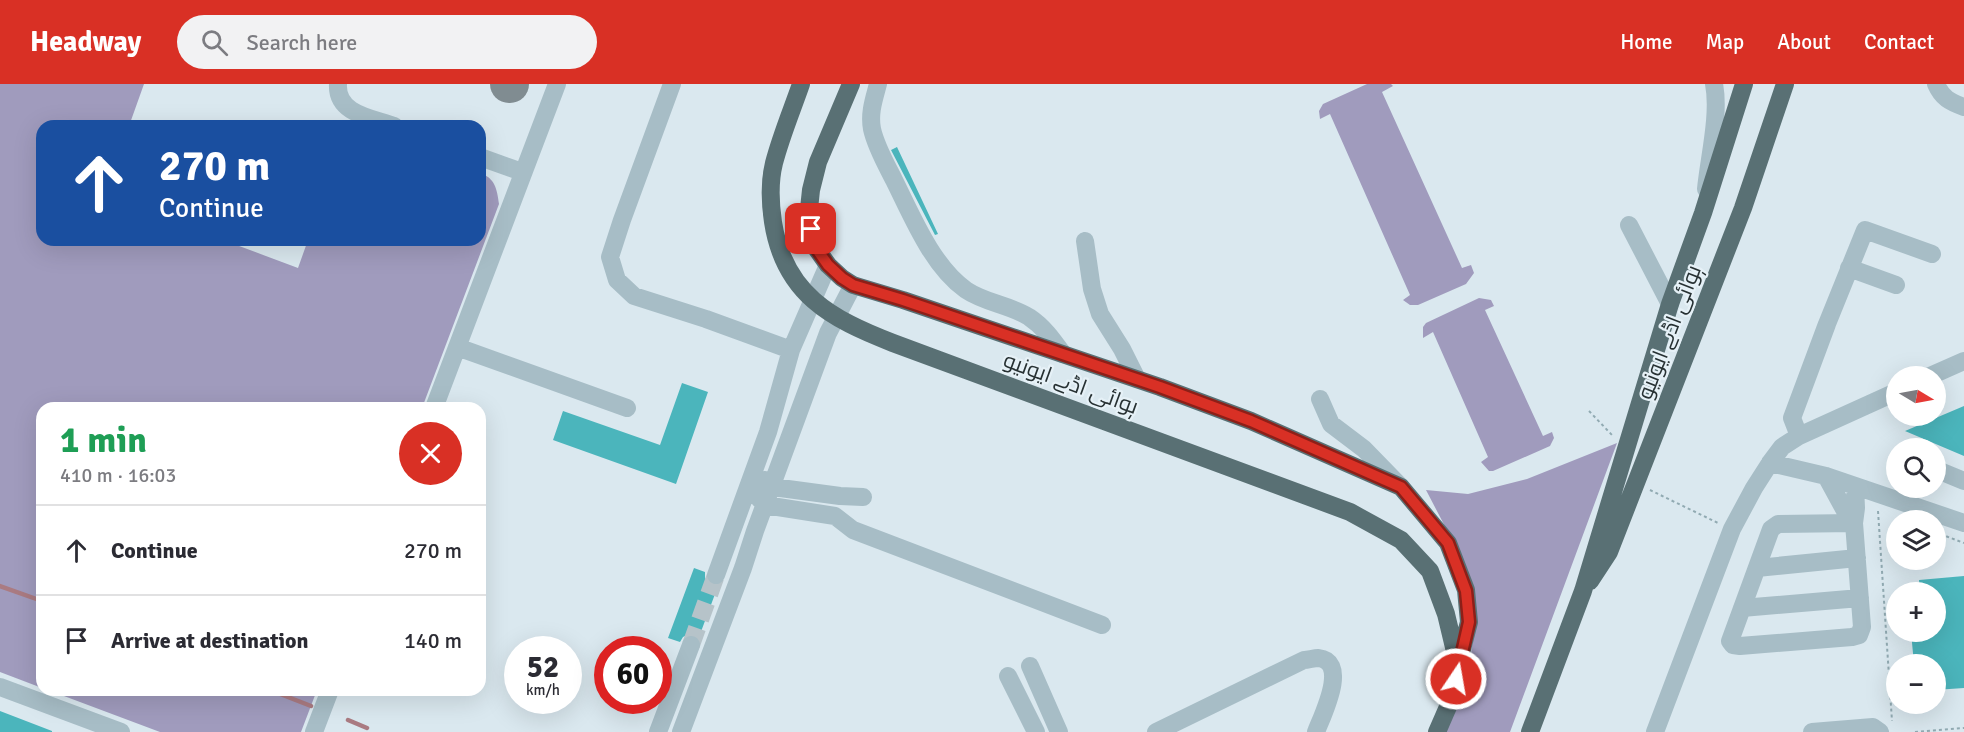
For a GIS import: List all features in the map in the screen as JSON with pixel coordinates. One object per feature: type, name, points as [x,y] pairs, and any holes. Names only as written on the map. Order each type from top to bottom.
[{"type":"main road","name":"ہوائی اڈے ایونیو","points":[[801,84],[774,164],[770,186],[770,205],[779,250],[789,273],[822,308],[838,319],[871,334],[1350,512],[1401,540],[1430,572],[1446,614],[1458,665]]},
{"type":"main road","points":[[851,84],[818,162],[809,209],[816,248],[828,265],[853,285]]},
{"type":"main road","name":"ہوائی اڈے ایونیو","points":[[1583,591],[1610,552],[1743,208],[1785,84]]},
{"type":"main road","name":"ہوائی اڈے ایونیو","points":[[1530,732],[1583,591],[1670,304],[1703,213],[1741,88]]},
{"type":"main road","name":"ہوائی اڈے ایونیو","points":[[853,285],[1137,379],[1251,421],[1401,487],[1448,543],[1466,591],[1469,622],[1458,665],[1454,693],[1437,732]]},
{"type":"street","points":[[338,84],[340,99],[344,105],[351,111],[377,120]]},
{"type":"street","points":[[436,402],[557,84]]},
{"type":"street","points":[[672,84],[610,257],[617,280],[634,296],[706,319],[791,351]]},
{"type":"street","points":[[878,84],[871,117],[873,131],[881,153],[911,214],[937,259],[953,280],[968,291],[1028,316],[1048,332],[1063,354]]},
{"type":"street","points":[[1703,213],[1715,118],[1714,84]]},
{"type":"street","points":[[1936,84],[1940,93],[1949,102],[1964,107]]},
{"type":"street","points":[[486,159],[522,172]]},
{"type":"street","points":[[1629,225],[1670,304]]},
{"type":"street","points":[[1799,436],[1792,418],[1865,230],[1932,254]]},
{"type":"street","points":[[1085,241],[1092,290],[1100,314],[1122,349],[1137,379]]},
{"type":"street","points":[[744,568],[719,567],[768,432],[791,351],[828,265]]},
{"type":"street","points":[[1849,268],[1896,285]]},
{"type":"street","points":[[681,732],[744,568],[828,333],[853,285]]},
{"type":"street","points":[[457,347],[627,408]]},
{"type":"street","points":[[1946,369],[1964,361]]},
{"type":"street","points":[[1655,732],[1732,529],[1770,463],[1782,447],[1799,436],[1886,397]]},
{"type":"street","points":[[1320,399],[1331,424],[1364,448],[1401,487]]},
{"type":"street","points":[[1770,463],[1826,476],[1876,494],[1886,494]]},
{"type":"street","points":[[1946,474],[1964,481]]},
{"type":"street","points":[[1826,476],[1854,523]]},
{"type":"street","points":[[751,480],[772,486],[863,497]]},
{"type":"street","points":[[751,480],[765,505]]},
{"type":"street","points":[[1854,523],[1778,525],[1772,529],[1730,640],[1733,645],[1860,635],[1862,627],[1854,523],[1855,486]]},
{"type":"street","points":[[1911,498],[1964,523]]},
{"type":"street","points":[[765,505],[835,516],[853,530],[1102,625]]},
{"type":"street","points":[[1757,568],[1857,558]]},
{"type":"street","points":[[1742,608],[1860,598]]},
{"type":"street","points":[[658,732],[691,645]]},
{"type":"street","points":[[1156,732],[1304,660],[1319,658],[1330,663],[1334,672],[1332,688],[1316,732]]},
{"type":"street","points":[[1030,666],[1059,732]]},
{"type":"street","points":[[1008,676],[1036,732]]},
{"type":"street","points":[[0,687],[121,732]]},
{"type":"street","points":[[314,732],[328,696]]},
{"type":"street","points":[[1812,732],[1886,726]]},
{"type":"path","points":[[1589,411],[1610,433]]},
{"type":"path","points":[[1636,484],[1732,529]]},
{"type":"path","points":[[1876,494],[1886,726]]},
{"type":"path","points":[[1946,536],[1964,543]]},
{"type":"path","points":[[1916,732],[1964,728]]},
{"type":"shaded area","points":[[0,84],[144,84],[131,120],[36,120],[36,246],[239,246],[298,268],[306,246],[483,246],[424,402],[36,402],[36,686],[0,672]]},
{"type":"shaded area","points":[[1367,84],[1391,84],[1393,86],[1382,92],[1462,268],[1471,265],[1474,273],[1466,284],[1418,305],[1410,305],[1403,300],[1410,295],[1330,114],[1320,119],[1319,111],[1323,104]]},
{"type":"shaded area","points":[[486,176],[494,185],[499,204],[486,238]]},
{"type":"shaded area","points":[[1479,298],[1491,300],[1494,306],[1485,310],[1543,436],[1552,432],[1554,438],[1550,446],[1493,471],[1489,471],[1481,462],[1488,457],[1433,332],[1423,338],[1423,327],[1426,323]]},
{"type":"shaded area","points":[[1617,443],[1510,732],[1445,732],[1469,672],[1474,629],[1462,559],[1426,490],[1468,494],[1527,479]]},
{"type":"shaded area","points":[[64,696],[315,696],[301,732],[160,732]]},
{"type":"building","points":[[897,147],[938,234],[935,235],[891,150]]},
{"type":"building","points":[[682,383],[708,392],[676,484],[553,440],[563,411],[660,445]]},
{"type":"building","points":[[1964,406],[1964,456],[1946,448],[1946,438],[1922,438],[1905,431],[1917,426],[1946,426],[1946,414]]},
{"type":"building","points":[[694,568],[705,572],[708,583],[718,586],[699,637],[689,634],[680,642],[669,636]]},
{"type":"building","points":[[1964,576],[1964,688],[1946,689],[1946,654],[1913,654],[1912,642],[1946,642],[1946,582],[1919,582],[1919,580]]},
{"type":"building","points":[[0,711],[52,731],[52,732],[0,732]]},
{"type":"waterway","points":[[0,586],[36,599]]},
{"type":"waterway","points":[[285,696],[311,706]]},
{"type":"waterway","points":[[348,720],[367,728]]},
{"type":"tunnel","points":[[691,645],[716,575]]},
{"type":"route","points":[[811,229],[816,248],[828,265],[853,285],[1160,387],[1251,421],[1401,487],[1448,543],[1466,591],[1469,622],[1456,679]]}]
